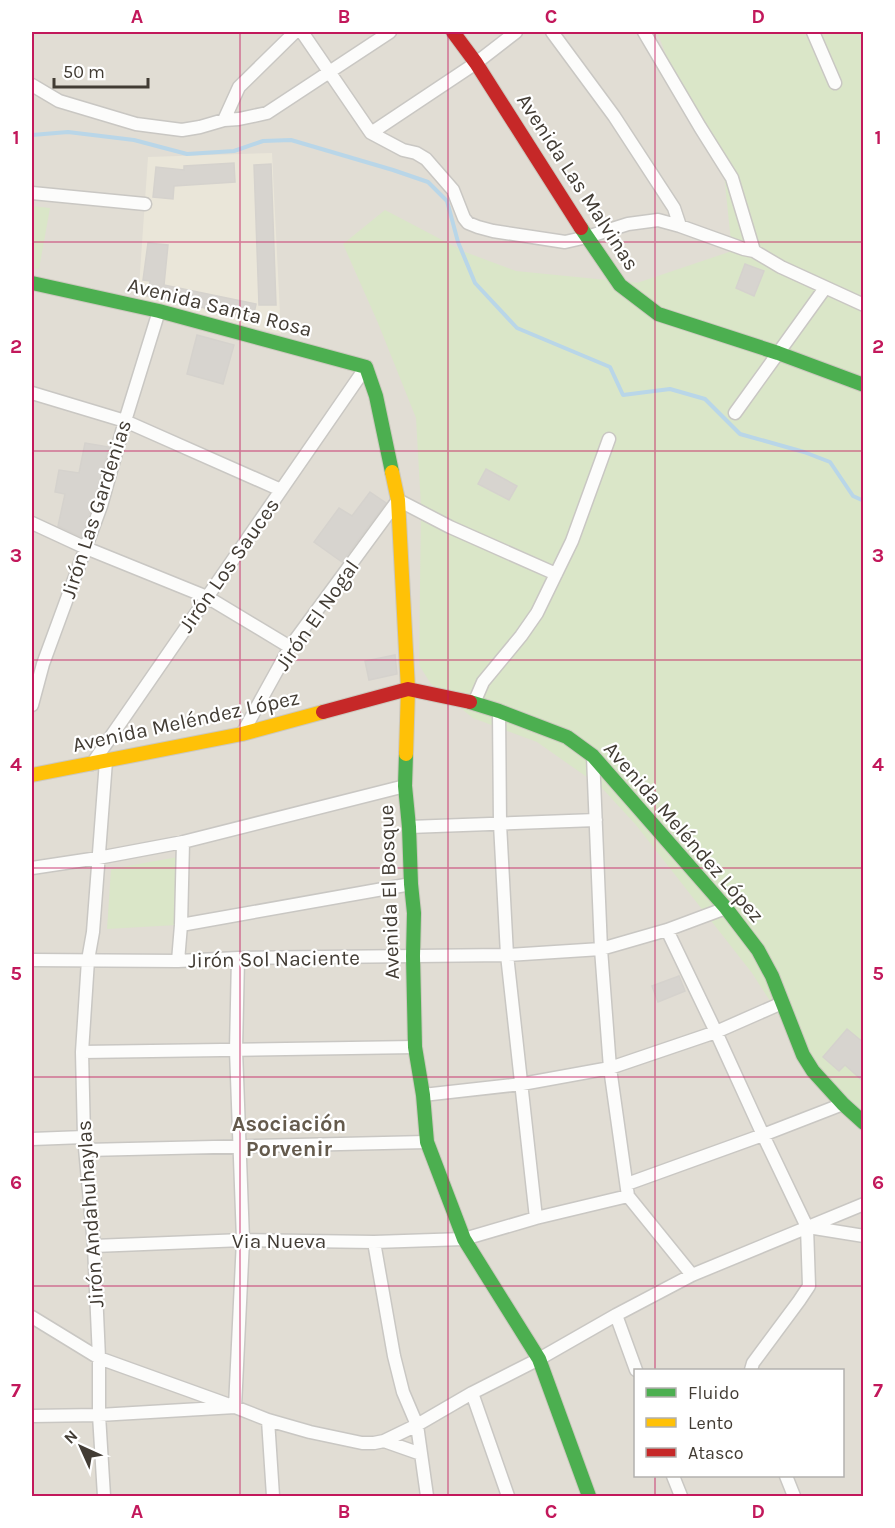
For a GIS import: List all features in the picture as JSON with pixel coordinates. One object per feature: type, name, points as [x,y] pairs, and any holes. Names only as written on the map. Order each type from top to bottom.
[{"type":"street","points":[[224,120],[238,87],[295,32]]},
{"type":"street","points":[[302,32],[371,133],[426,159],[453,190],[468,223],[494,231],[565,242],[628,224],[658,220],[754,251],[781,267],[864,305]]},
{"type":"street","points":[[32,86],[59,100],[136,124],[182,130],[267,113],[390,32]]},
{"type":"street","name":"Avenida Las Malvinas","points":[[453,32],[476,63],[620,285],[658,314],[778,353],[864,386]]},
{"type":"street","points":[[371,133],[476,63],[516,32]]},
{"type":"street","points":[[552,32],[614,116],[674,208],[680,226]]},
{"type":"street","points":[[644,32],[732,178],[754,251]]},
{"type":"street","points":[[813,32],[835,83]]},
{"type":"street","points":[[32,193],[145,204]]},
{"type":"street","name":"Avenida Santa Rosa","points":[[32,283],[159,311],[366,366]]},
{"type":"street","points":[[735,413],[825,288]]},
{"type":"street","name":"Jirón Las Gardenias","points":[[32,705],[43,664],[101,506],[159,311]]},
{"type":"street","name":"Avenida El Bosque","points":[[366,366],[376,396],[398,500],[408,689],[405,786],[414,913],[415,1047],[423,1095],[427,1142],[464,1239],[539,1359],[589,1497]]},
{"type":"street","name":"Jirón Los Sauces","points":[[99,763],[207,597],[366,366]]},
{"type":"street","points":[[32,393],[125,422],[281,490]]},
{"type":"street","points":[[474,703],[483,682],[537,613],[572,541],[609,439]]},
{"type":"street","points":[[398,500],[450,527],[556,574]]},
{"type":"street","name":"Jirón El Nogal","points":[[242,734],[290,647],[398,500]]},
{"type":"street","points":[[32,523],[86,548],[207,597],[290,647]]},
{"type":"street","name":"Avenida Meléndez López","points":[[32,775],[242,734],[408,689],[474,703],[567,737],[593,756],[726,908],[758,950],[772,976],[803,1056],[813,1071],[843,1104],[864,1123]]},
{"type":"street","points":[[499,711],[507,955],[536,1218]]},
{"type":"street","points":[[593,756],[601,949],[610,1068],[627,1190],[692,1275]]},
{"type":"street","points":[[98,858],[99,763]]},
{"type":"street","points":[[32,868],[183,842],[405,786]]},
{"type":"street","points":[[409,827],[596,819]]},
{"type":"street","points":[[178,961],[183,842]]},
{"type":"street","name":"Jirón Andahuhaylas","points":[[98,858],[82,1052],[85,1143],[94,1246],[104,1497]]},
{"type":"street","points":[[181,925],[411,884]]},
{"type":"street","name":"Jirón Sol Naciente","points":[[32,960],[178,961],[238,958],[507,955],[601,949],[667,930],[726,908]]},
{"type":"street","points":[[667,930],[807,1227],[809,1286],[753,1363],[752,1369]]},
{"type":"street","points":[[236,1407],[243,1240],[236,1050],[238,958]]},
{"type":"street","points":[[423,1095],[522,1084],[610,1068],[716,1032],[782,1003]]},
{"type":"street","points":[[82,1052],[415,1047]]},
{"type":"street","name":"Via Nueva","points":[[94,1246],[243,1240],[374,1242],[464,1239],[627,1190],[843,1104]]},
{"type":"street","points":[[32,1139],[85,1143],[239,1146],[427,1142]]},
{"type":"street","points":[[32,1317],[99,1358],[268,1420],[310,1432],[362,1443],[374,1443],[384,1441],[417,1425],[692,1275],[864,1204]]},
{"type":"street","points":[[807,1227],[864,1236]]},
{"type":"street","points":[[374,1242],[394,1356],[403,1392],[417,1425],[427,1497]]},
{"type":"street","points":[[616,1315],[635,1369]]},
{"type":"street","points":[[472,1393],[508,1497]]},
{"type":"street","points":[[32,1416],[99,1415],[236,1407]]},
{"type":"street","points":[[268,1420],[273,1497]]},
{"type":"street","points":[[384,1441],[421,1454]]},
{"type":"street","points":[[673,1477],[681,1497]]},
{"type":"street","points":[[786,1477],[794,1497]]},
{"type":"shaded area","points":[[32,32],[863,32],[863,1496],[32,1496]]},
{"type":"shaded area","points":[[272,153],[281,334],[138,301],[148,157]]},
{"type":"green space","points":[[657,32],[863,32],[863,1115],[797,1043],[752,973],[636,825],[601,787],[537,742],[473,718],[431,684],[419,665],[421,506],[416,418],[343,244],[385,210],[465,252],[516,271],[637,283],[732,251],[724,174],[680,90]]},
{"type":"green space","points":[[32,206],[50,208],[39,269],[32,268]]},
{"type":"green space","points":[[178,857],[177,925],[107,929],[111,869]]},
{"type":"building","points":[[234,163],[235,182],[174,186],[173,199],[153,197],[156,167],[184,170],[184,166]]},
{"type":"building","points":[[271,164],[276,305],[259,305],[254,165]]},
{"type":"building","points":[[148,243],[168,245],[164,285],[256,304],[253,318],[147,296],[150,281],[143,280]]},
{"type":"building","points":[[745,264],[764,271],[754,296],[736,288]]},
{"type":"building","points":[[197,335],[234,345],[223,384],[187,374]]},
{"type":"building","points":[[85,443],[109,447],[81,537],[58,526],[65,494],[55,492],[59,470],[79,473]]},
{"type":"building","points":[[486,469],[517,486],[509,500],[478,484]]},
{"type":"building","points":[[370,492],[386,503],[342,562],[314,542],[339,508],[352,516]]},
{"type":"building","points":[[395,655],[397,674],[369,680],[365,661]]},
{"type":"building","points":[[679,976],[685,991],[658,1002],[652,986]]},
{"type":"building","points":[[847,1029],[864,1043],[864,1082],[845,1065],[839,1071],[823,1057]]},
{"type":"waterway","points":[[32,135],[68,132],[134,140],[187,154],[234,151],[263,141],[291,140],[428,182],[447,201],[458,242],[475,283],[517,328],[610,367],[623,395],[670,389],[705,399],[740,434],[804,452],[830,462],[853,496],[864,501]]},
{"type":"traffic: fast","points":[[581,228],[620,285],[658,314],[778,353],[864,385]]},
{"type":"traffic: fast","points":[[32,283],[159,311],[366,367],[376,396],[392,472]]},
{"type":"traffic: fast","points":[[470,702],[567,737],[593,756],[726,908],[758,950],[772,976],[803,1055],[813,1071],[864,1123]]},
{"type":"traffic: fast","points":[[406,754],[405,786],[414,913],[415,1047],[423,1095],[427,1142],[464,1239],[539,1359],[589,1496]]},
{"type":"traffic: slow","points":[[392,472],[398,500],[408,689],[406,754]]},
{"type":"traffic: slow","points":[[32,775],[242,734],[323,712]]},
{"type":"traffic: jam","points":[[453,32],[476,63],[581,228]]},
{"type":"traffic: jam","points":[[323,712],[408,689],[470,702]]},
{"type":"district","name":"Asociación Porvenir","points":[[289,1136]]}]
